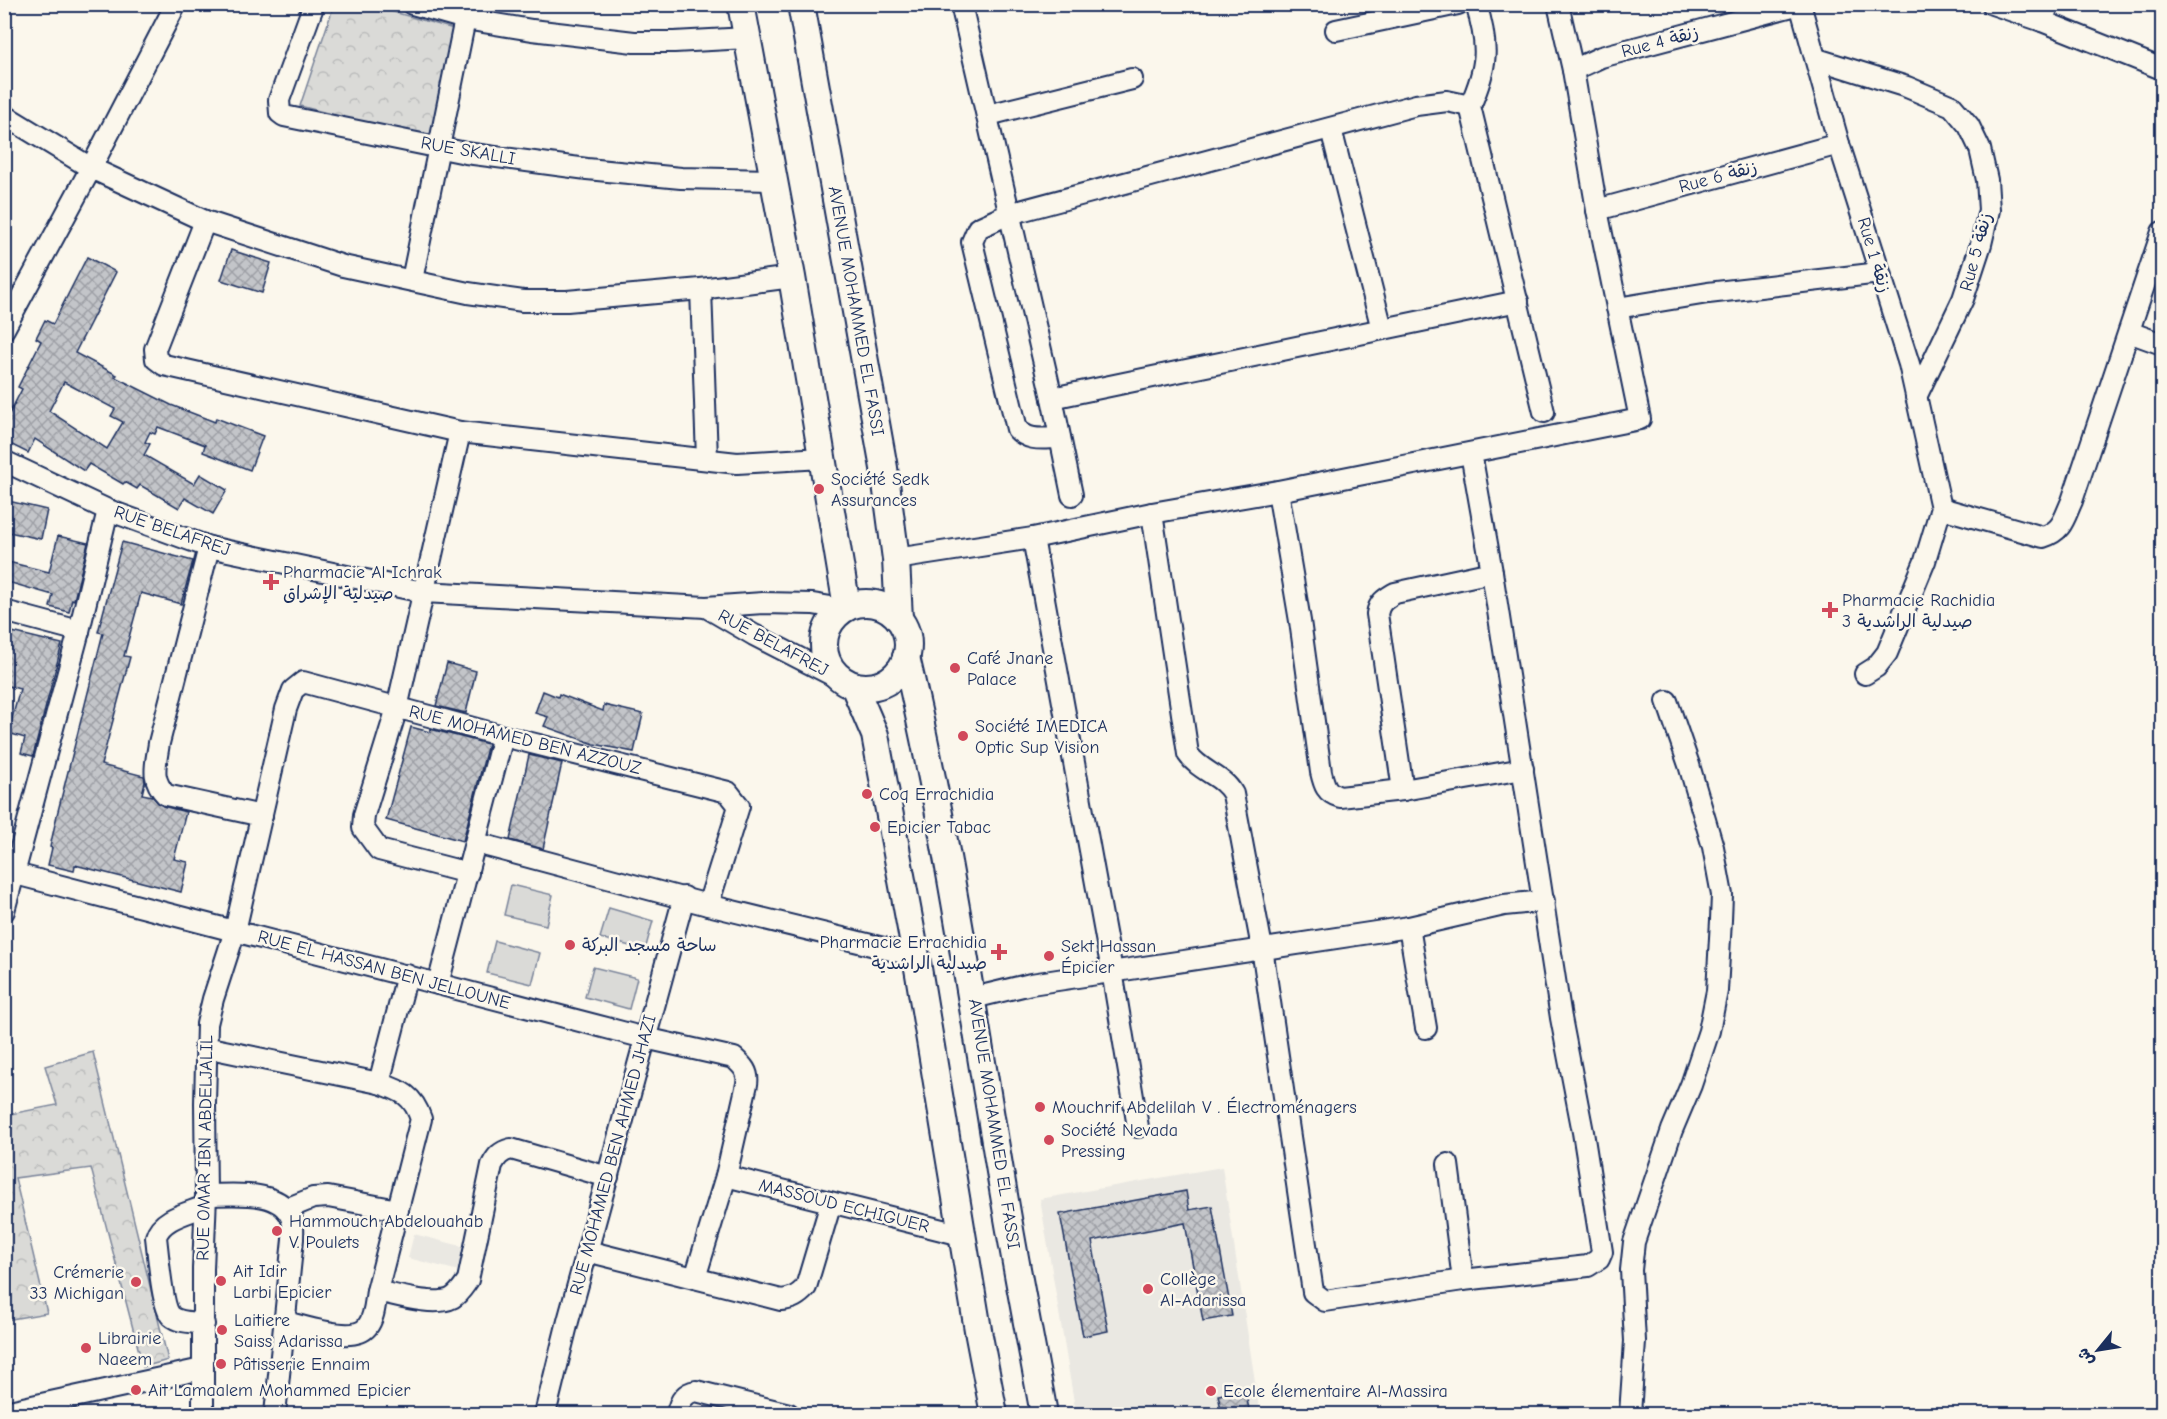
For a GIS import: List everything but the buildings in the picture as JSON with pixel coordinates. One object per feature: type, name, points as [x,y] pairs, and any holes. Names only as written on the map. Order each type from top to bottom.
[{"type":"main road","points":[[741,4],[792,277],[845,608]]},
{"type":"main road","name":"AVENUE MOHAMMED EL FASSI","points":[[801,4],[884,468],[896,559],[899,619],[906,631],[908,644],[906,657],[920,716],[973,998],[1005,1201],[1044,1414]]},
{"type":"main road","points":[[899,619],[889,609],[875,604],[861,603],[845,608],[832,618],[823,643],[825,657],[831,669],[847,682],[875,735],[916,956],[994,1414]]},
{"type":"main road","points":[[847,682],[871,687],[886,682],[899,672],[906,657]]},
{"type":"street","points":[[4,329],[176,4]]},
{"type":"street","name":"RUE SKALLI","points":[[314,4],[279,100],[280,113],[284,116],[466,153],[681,178],[773,180]]},
{"type":"street","points":[[412,4],[465,19],[532,30],[634,42],[747,38]]},
{"type":"street","points":[[961,4],[1052,398],[1071,495]]},
{"type":"street","points":[[1336,30],[1458,4]]},
{"type":"street","points":[[1476,4],[1486,45],[1484,67],[1470,106],[1544,412]]},
{"type":"street","points":[[896,559],[1033,538],[1640,419],[1558,4]]},
{"type":"street","name":"Rue 4 زنقة","points":[[1574,78],[1601,57],[1800,4]]},
{"type":"street","name":"Rue 1 زنقة","points":[[1800,4],[1839,144],[1909,364],[1941,508]]},
{"type":"street","points":[[1992,4],[2045,13],[2163,69]]},
{"type":"street","points":[[412,280],[465,19]]},
{"type":"street","name":"Rue 5 زنقة","points":[[1817,59],[1907,87],[1952,106],[1969,126],[1980,149],[1987,180],[1989,210],[1981,244],[1963,299],[1916,397]]},
{"type":"street","points":[[988,115],[1132,79]]},
{"type":"street","points":[[1060,438],[1030,439],[1017,429],[972,242],[978,228],[1009,214],[1416,105],[1447,101],[1470,106]]},
{"type":"street","points":[[4,116],[91,168],[205,221],[344,266],[468,293],[523,301],[567,301],[701,289],[792,277]]},
{"type":"street","points":[[1331,129],[1382,329]]},
{"type":"street","name":"Rue 6 زنقة","points":[[1597,210],[1839,144]]},
{"type":"street","points":[[205,221],[155,349],[159,363],[460,432],[737,463],[822,458]]},
{"type":"street","points":[[1865,674],[1876,667],[1887,653],[1925,561],[1941,508],[2043,537],[2054,534],[2060,527],[2072,501],[2163,232]]},
{"type":"street","points":[[1617,308],[1708,293],[1880,273]]},
{"type":"street","points":[[701,289],[706,459]]},
{"type":"street","points":[[1052,398],[1518,301]]},
{"type":"street","points":[[2129,332],[2163,344]]},
{"type":"street","points":[[460,432],[397,708],[363,828],[368,838],[379,850],[468,873]]},
{"type":"street","points":[[1152,513],[1188,754],[1201,767],[1228,784],[1233,794],[1262,948],[1313,1292],[1325,1300],[1462,1280],[1588,1266],[1599,1259],[1602,1252],[1583,1132],[1561,1018],[1492,572],[1471,453]]},
{"type":"street","name":"RUE BELAFREJ","points":[[4,462],[108,510],[209,547],[423,592],[706,607],[763,603],[813,604],[845,608]]},
{"type":"street","points":[[1278,491],[1324,786],[1331,795],[1340,797],[1403,790],[1523,769]]},
{"type":"street","points":[[4,912],[10,872],[79,631],[108,510]]},
{"type":"street","points":[[1033,538],[1138,1127]]},
{"type":"street","points":[[209,547],[159,743],[155,773],[157,785],[166,795],[262,816]]},
{"type":"street","points":[[1403,790],[1377,614],[1378,607],[1382,601],[1395,593],[1492,572]]},
{"type":"street","name":"RUE BELAFREJ","points":[[706,607],[764,640],[847,682]]},
{"type":"street","points":[[4,611],[79,631]]},
{"type":"street","name":"RUE OMAR IBN ABDELJALIL","points":[[203,1414],[207,1024],[235,931],[289,698],[293,690],[303,682]]},
{"type":"street","name":"RUE MOHAMED BEN AZZOUZ","points":[[303,682],[503,736],[721,788],[728,792],[739,806],[708,905]]},
{"type":"street","points":[[1630,1414],[1635,1341],[1631,1270],[1634,1242],[1709,1031],[1717,991],[1721,920],[1722,895],[1713,847],[1667,701]]},
{"type":"street","points":[[438,984],[503,736]]},
{"type":"street","points":[[476,843],[708,905],[916,956]]},
{"type":"street","name":"RUE EL HASSAN BEN JELLOUNE","points":[[10,872],[645,1038],[734,1058],[748,1075],[726,1176]]},
{"type":"street","name":"RUE MOHAMED BEN AHMED JHAZI","points":[[545,1414],[586,1251],[684,897]]},
{"type":"street","points":[[973,998],[1031,984],[1409,927],[1504,905],[1544,901]]},
{"type":"street","points":[[1409,927],[1426,1028]]},
{"type":"street","points":[[379,1083],[407,975]]},
{"type":"street","points":[[206,1047],[379,1083],[403,1092],[417,1106],[421,1119],[377,1291],[373,1316],[367,1327],[359,1334],[346,1336],[285,1322]]},
{"type":"street","points":[[377,1291],[436,1302],[451,1299],[460,1292],[468,1280],[492,1165],[498,1154],[511,1149],[608,1177]]},
{"type":"street","points":[[1448,1164],[1462,1280]]},
{"type":"street","points":[[695,1278],[726,1176]]},
{"type":"street","name":"MASSOUD ECHIGUER","points":[[726,1176],[962,1235]]},
{"type":"street","points":[[204,1324],[179,1320],[171,1316],[165,1305],[156,1237],[158,1230],[206,1200],[265,1196],[277,1201],[286,1209],[292,1220],[293,1239],[274,1414]]},
{"type":"street","points":[[286,1209],[313,1198],[328,1197],[398,1210]]},
{"type":"street","points":[[586,1251],[781,1300],[791,1299],[806,1287],[831,1203]]},
{"type":"street","points":[[14,1410],[202,1368]]},
{"type":"street","points":[[677,1414],[684,1396],[696,1391],[789,1414]]},
{"type":"shaded area","name":"Collège Al-Adarissa","points":[[1222,1167],[1260,1414],[1076,1414],[1040,1199]]},
{"type":"shaded area","points":[[414,1234],[469,1248],[463,1272],[408,1258]]},
{"type":"green space","points":[[334,5],[369,5],[461,31],[435,141],[300,106]]},
{"type":"green space","points":[[511,885],[553,895],[546,925],[504,915]]},
{"type":"green space","points":[[609,908],[653,921],[645,950],[600,938]]},
{"type":"green space","points":[[495,941],[540,953],[532,984],[487,973]]},
{"type":"green space","points":[[593,967],[637,978],[629,1009],[585,997]]},
{"type":"green space","points":[[93,1052],[168,1360],[143,1367],[91,1168],[15,1178],[47,1313],[5,1320],[5,1115],[57,1105],[45,1066]]},
{"type":"place","name":"Société Sedk Assurances","points":[[819,489]]},
{"type":"place","name":"Pharmacie Al Ichrak صيدلية الإشراق","points":[[271,582]]},
{"type":"place","name":"Pharmacie Rachidia 3 صيدلية الراشدية","points":[[1830,610]]},
{"type":"place","name":"Café Jnane Palace","points":[[955,668]]},
{"type":"place","name":"Société IMEDICA Optic Sup Vision","points":[[963,736]]},
{"type":"place","name":"Coq Errachidia","points":[[867,794]]},
{"type":"place","name":"Epicier Tabac","points":[[875,827]]},
{"type":"place","name":"ساحة مسجد البركة","points":[[570,945]]},
{"type":"place","name":"Pharmacie Errachidia صيدلية الراشدية","points":[[999,952]]},
{"type":"place","name":"Sekt Hassan Épicier","points":[[1049,956]]},
{"type":"place","name":"Mouchrif Abdelilah V . Électroménagers","points":[[1040,1107]]},
{"type":"place","name":"Société Nevada Pressing","points":[[1049,1140]]},
{"type":"place","name":"Hammouch Abdelouahab V. Poulets","points":[[277,1231]]},
{"type":"place","name":"Ait Idir Larbi Epicier","points":[[221,1281]]},
{"type":"place","name":"Crémerie 33 Michigan","points":[[136,1282]]},
{"type":"place","name":"Collège Al-Adarissa","points":[[1148,1289]]},
{"type":"place","name":"Laitiere Saiss Adarissa","points":[[222,1330]]},
{"type":"place","name":"Librairie Naeem","points":[[86,1348]]},
{"type":"place","name":"Pâtisserie Ennaim","points":[[221,1364]]},
{"type":"place","name":"Ait Lamaalem Mohammed Epicier","points":[[136,1390]]},
{"type":"place","name":"Ecole élementaire Al-Massira","points":[[1211,1391]]}]
